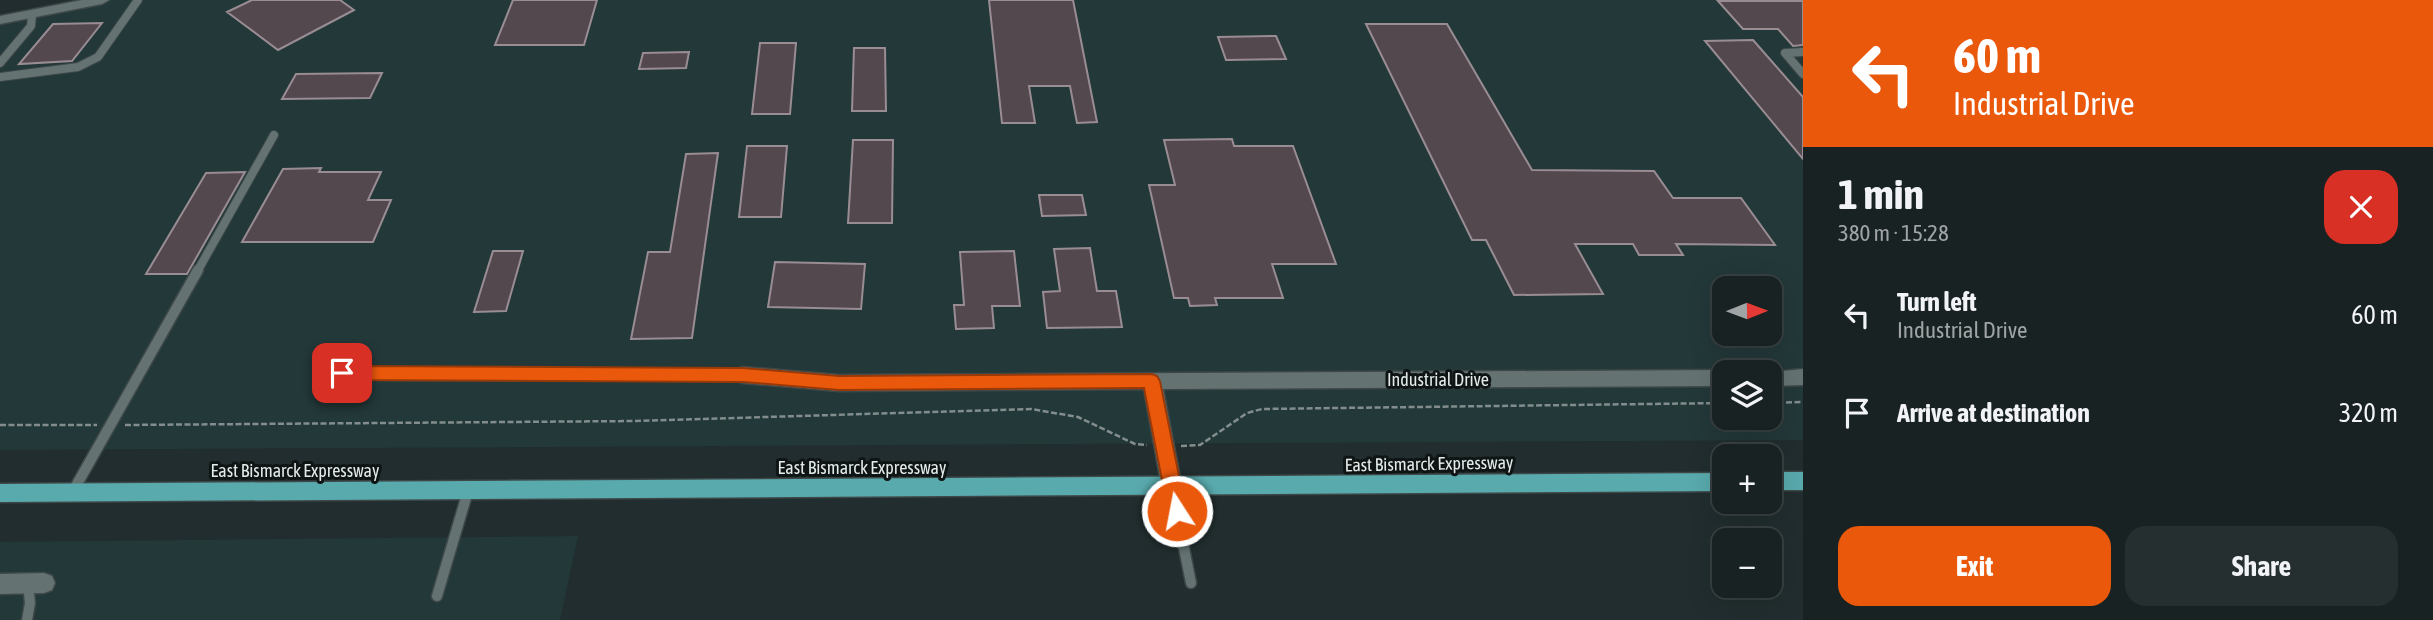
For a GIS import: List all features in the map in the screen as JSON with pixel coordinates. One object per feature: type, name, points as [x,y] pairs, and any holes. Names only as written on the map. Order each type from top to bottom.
[{"type":"main road","points":[[1782,481],[1803,481]]},
{"type":"main road","name":"East Bismarck Expressway","points":[[0,494],[1172,488],[1712,482]]},
{"type":"street","points":[[0,20],[102,0]]},
{"type":"street","name":"Industrial Drive","points":[[743,375],[839,383],[1712,378]]},
{"type":"street","points":[[1782,377],[1803,377]]},
{"type":"street","points":[[1152,381],[1172,488]]},
{"type":"street","points":[[0,584],[36,584]]},
{"type":"lane","points":[[0,76],[78,67],[98,57],[138,0]]},
{"type":"lane","points":[[0,63],[31,26],[32,15]]},
{"type":"lane","points":[[1803,52],[1785,53],[1803,74]]},
{"type":"lane","points":[[71,493],[274,135]]},
{"type":"lane","name":"Industrial Drive","points":[[319,372],[387,375],[743,375]]},
{"type":"lane","points":[[1172,488],[1191,583]]},
{"type":"lane","points":[[437,596],[468,491]]},
{"type":"lane","points":[[27,620],[36,584]]},
{"type":"path","points":[[1782,402],[1803,402]]},
{"type":"path","points":[[0,425],[634,421],[1031,409],[1078,417],[1135,444],[1164,447],[1200,445],[1247,413],[1262,409],[1712,403]]},
{"type":"shaded area","points":[[90,0],[1803,0],[1803,440],[0,450],[0,17]]},
{"type":"shaded area","points":[[578,536],[560,620],[0,620],[0,542]]},
{"type":"building","points":[[252,0],[340,0],[354,10],[278,50],[227,12]]},
{"type":"building","points":[[513,0],[597,0],[584,45],[495,45]]},
{"type":"building","points":[[989,0],[1073,0],[1097,122],[1077,123],[1070,86],[1029,86],[1035,123],[1002,123]]},
{"type":"building","points":[[1718,1],[1803,1],[1803,45],[1793,46],[1778,29],[1743,29]]},
{"type":"building","points":[[102,23],[72,61],[19,64],[53,24]]},
{"type":"building","points":[[1366,24],[1447,24],[1532,170],[1654,171],[1673,198],[1741,198],[1775,245],[1676,244],[1683,255],[1639,255],[1633,244],[1575,244],[1603,294],[1514,295],[1486,240],[1472,240]]},
{"type":"building","points":[[1276,36],[1286,59],[1226,60],[1218,37]]},
{"type":"building","points":[[1753,40],[1803,97],[1803,159],[1705,41]]},
{"type":"building","points":[[760,43],[796,43],[790,114],[752,114]]},
{"type":"building","points":[[854,48],[885,48],[886,111],[852,111]]},
{"type":"building","points":[[689,52],[686,68],[639,69],[643,53]]},
{"type":"building","points":[[382,73],[370,98],[282,99],[296,74]]},
{"type":"building","points":[[1232,139],[1234,146],[1293,146],[1336,264],[1272,264],[1283,298],[1215,298],[1217,305],[1190,306],[1188,298],[1174,298],[1149,185],[1175,185],[1164,140]]},
{"type":"building","points":[[853,140],[893,140],[892,223],[848,223]]},
{"type":"building","points":[[747,146],[787,146],[781,217],[739,217]]},
{"type":"building","points":[[718,153],[692,338],[631,339],[648,252],[670,252],[686,154]]},
{"type":"building","points":[[321,168],[319,172],[381,172],[368,200],[391,200],[373,242],[242,242],[283,169]]},
{"type":"building","points":[[245,172],[187,274],[146,274],[206,173]]},
{"type":"building","points":[[1039,195],[1082,195],[1086,215],[1042,216]]},
{"type":"building","points":[[1090,248],[1097,291],[1116,291],[1122,327],[1047,328],[1043,292],[1060,291],[1054,249]]},
{"type":"building","points":[[493,251],[523,251],[506,311],[474,312]]},
{"type":"building","points":[[1014,251],[1020,306],[992,306],[994,328],[956,329],[954,305],[964,305],[960,252]]},
{"type":"building","points":[[775,262],[865,264],[861,309],[768,307]]},
{"type":"route","points":[[342,373],[743,375],[839,383],[1152,381],[1177,511]]}]
